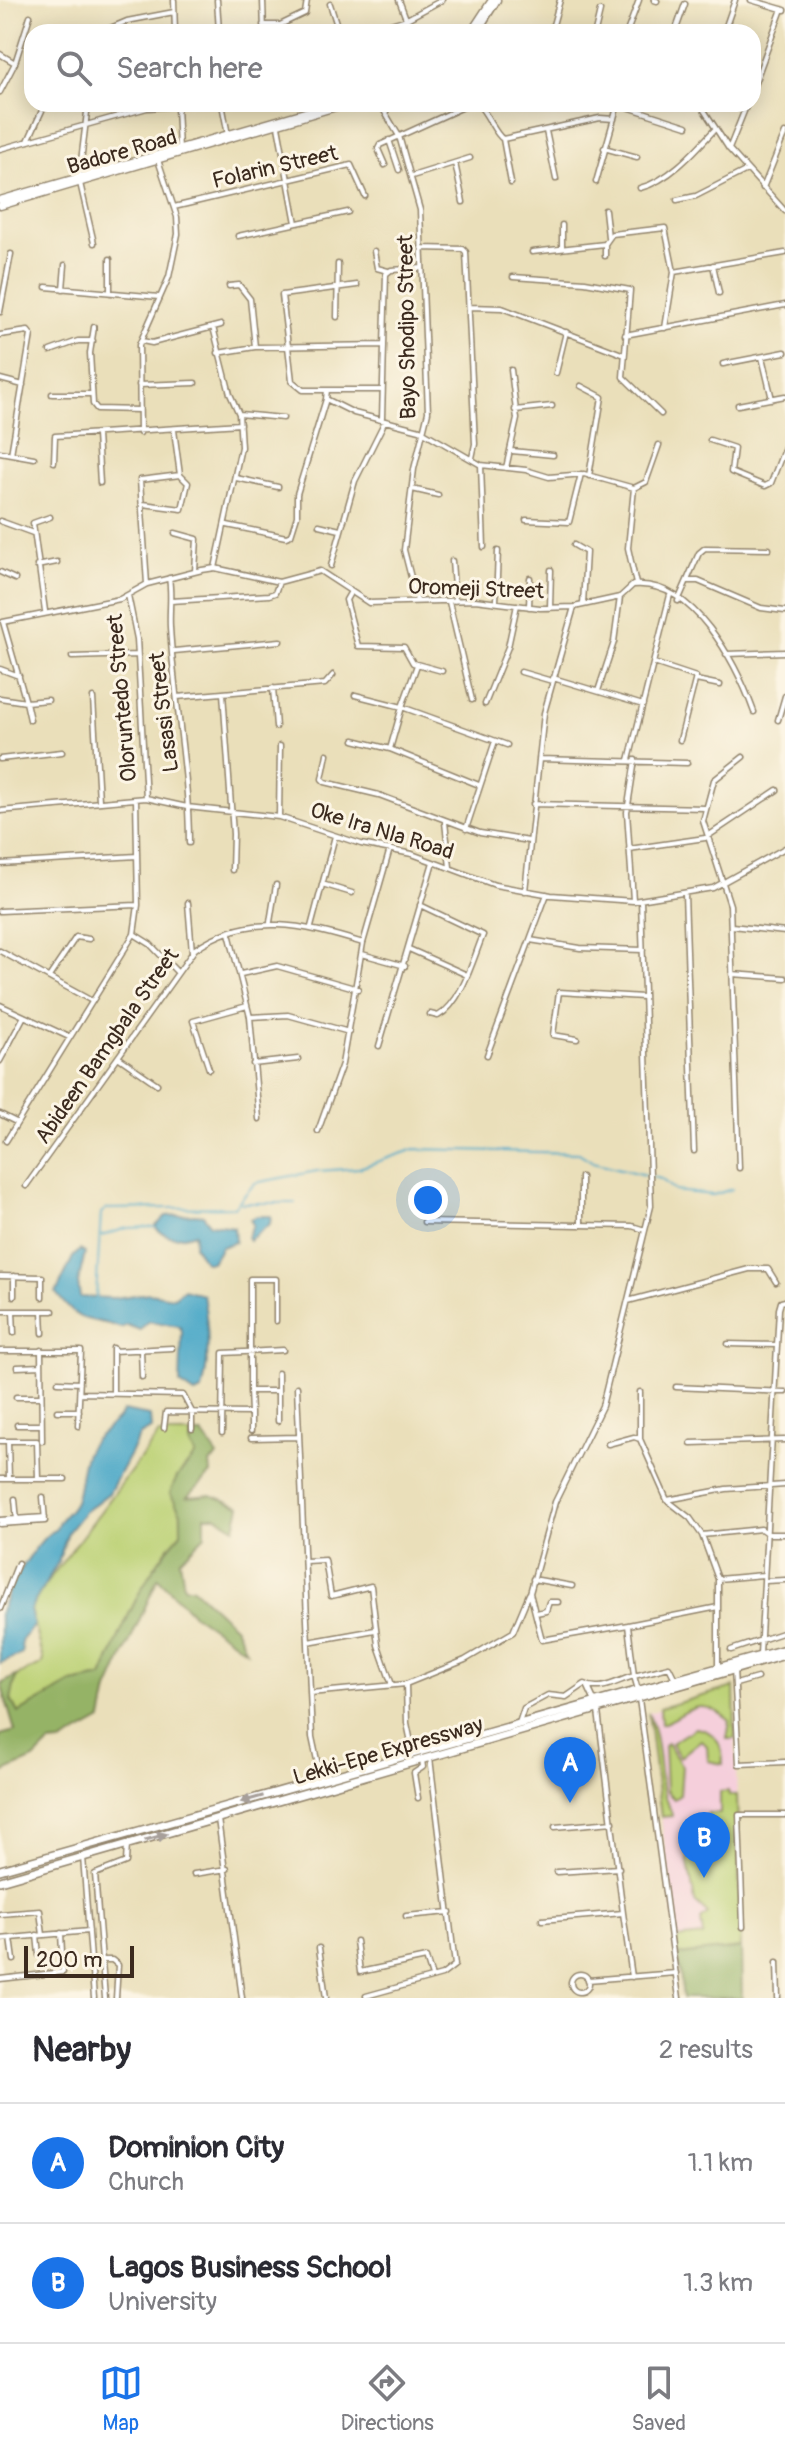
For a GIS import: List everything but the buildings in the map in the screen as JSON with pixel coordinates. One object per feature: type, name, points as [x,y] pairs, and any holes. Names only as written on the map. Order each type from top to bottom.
[{"type":"highway","name":"Lekki-Epe Expressway","points":[[638,1694],[675,1679],[785,1649]]},
{"type":"highway","name":"Lekki-Epe Expressway","points":[[0,1870],[370,1763],[785,1655]]},
{"type":"highway","name":"Lekki-Epe Expressway","points":[[0,1881],[426,1759],[596,1705]]},
{"type":"highway","points":[[370,1763],[373,1774]]},
{"type":"main road","points":[[480,24],[495,0]]},
{"type":"main road","points":[[480,24],[495,0]]},
{"type":"main road","name":"Badore Road","points":[[0,203],[298,112]]},
{"type":"main road","name":"Badore Road","points":[[79,180],[321,112]]},
{"type":"street","points":[[174,0],[175,24]]},
{"type":"street","points":[[217,0],[218,24]]},
{"type":"street","points":[[263,0],[263,24]]},
{"type":"street","points":[[282,24],[307,12],[307,0]]},
{"type":"street","points":[[399,0],[409,24]]},
{"type":"street","points":[[390,24],[407,19],[442,0]]},
{"type":"street","points":[[553,24],[560,0]]},
{"type":"street","points":[[630,24],[639,0]]},
{"type":"street","points":[[727,24],[735,0]]},
{"type":"street","points":[[751,0],[783,10],[761,67]]},
{"type":"street","points":[[330,4],[336,24]]},
{"type":"street","points":[[678,24],[685,4]]},
{"type":"street","points":[[597,24],[600,11]]},
{"type":"street","points":[[120,24],[174,12]]},
{"type":"street","points":[[27,24],[30,16]]},
{"type":"street","points":[[0,92],[15,63],[24,35]]},
{"type":"street","points":[[0,54],[15,63]]},
{"type":"street","points":[[28,141],[41,112]]},
{"type":"street","points":[[86,112],[79,180],[94,243]]},
{"type":"street","points":[[0,149],[133,112]]},
{"type":"street","points":[[177,112],[179,149]]},
{"type":"street","points":[[224,112],[228,135]]},
{"type":"street","name":"Bayo Shodipo Street","points":[[385,112],[399,136],[420,210],[428,412],[412,489],[404,550],[417,601]]},
{"type":"street","points":[[385,165],[378,149],[389,140],[452,112]]},
{"type":"street","points":[[485,112],[492,119],[498,137],[503,139],[600,118],[614,119]]},
{"type":"street","points":[[596,182],[616,112]]},
{"type":"street","points":[[643,112],[687,126]]},
{"type":"street","points":[[705,112],[729,149],[785,211]]},
{"type":"street","points":[[729,149],[744,112]]},
{"type":"street","points":[[278,126],[296,223]]},
{"type":"street","points":[[640,188],[650,186],[679,165],[715,129]]},
{"type":"street","points":[[546,131],[556,179]]},
{"type":"street","points":[[763,188],[785,133]]},
{"type":"street","points":[[503,139],[511,183]]},
{"type":"street","points":[[389,140],[399,170]]},
{"type":"street","points":[[604,148],[637,157]]},
{"type":"street","points":[[412,176],[470,158]]},
{"type":"street","points":[[140,433],[141,341],[169,277],[177,241],[174,207],[158,160]]},
{"type":"street","points":[[455,163],[463,202]]},
{"type":"street","name":"Folarin Street","points":[[174,207],[351,165],[365,196]]},
{"type":"street","points":[[677,200],[696,196],[747,170]]},
{"type":"street","points":[[605,210],[608,237],[605,256]]},
{"type":"street","points":[[238,236],[348,212]]},
{"type":"street","points":[[562,225],[562,249]]},
{"type":"street","points":[[608,237],[665,228],[674,272],[665,328]]},
{"type":"street","points":[[532,252],[605,244]]},
{"type":"street","points":[[421,248],[465,250],[475,444],[472,459]]},
{"type":"street","points":[[374,251],[377,268],[388,271],[421,268]]},
{"type":"street","points":[[674,272],[785,253]]},
{"type":"street","points":[[0,312],[11,254]]},
{"type":"street","points":[[110,259],[110,293]]},
{"type":"street","points":[[337,317],[338,264]]},
{"type":"street","points":[[63,289],[65,265]]},
{"type":"street","points":[[713,265],[719,293]]},
{"type":"street","points":[[331,566],[355,481],[384,420],[382,390],[388,271]]},
{"type":"street","points":[[513,277],[627,288],[631,294],[622,354],[626,382],[661,414]]},
{"type":"street","points":[[229,286],[239,285],[247,292],[255,347]]},
{"type":"street","points":[[357,285],[282,295],[292,381],[303,390],[382,390]]},
{"type":"street","points":[[46,287],[159,297]]},
{"type":"street","points":[[625,335],[785,305]]},
{"type":"street","points":[[470,307],[502,308],[622,354]]},
{"type":"street","points":[[141,341],[221,325]]},
{"type":"street","points":[[94,327],[92,394],[97,409],[139,410]]},
{"type":"street","points":[[213,327],[218,353],[239,414],[241,447],[227,525],[215,568]]},
{"type":"street","points":[[556,373],[566,332]]},
{"type":"street","points":[[0,335],[30,333],[11,454]]},
{"type":"street","points":[[145,333],[157,340]]},
{"type":"street","points":[[50,351],[78,341],[93,341]]},
{"type":"street","points":[[218,353],[255,347],[384,345]]},
{"type":"street","points":[[723,364],[785,352]]},
{"type":"street","points":[[762,357],[772,399]]},
{"type":"street","points":[[506,468],[515,410],[511,370]]},
{"type":"street","points":[[0,379],[23,385]]},
{"type":"street","points":[[139,385],[195,383]]},
{"type":"street","points":[[581,386],[602,397],[589,476]]},
{"type":"street","points":[[227,525],[289,537],[297,516],[297,494],[327,390]]},
{"type":"street","points":[[52,394],[92,394]]},
{"type":"street","points":[[738,405],[785,396]]},
{"type":"street","points":[[326,399],[354,413],[425,433],[481,465],[549,477],[581,474],[634,488],[646,482],[659,445]]},
{"type":"street","points":[[515,410],[552,406]]},
{"type":"street","points":[[239,414],[283,418]]},
{"type":"street","points":[[54,462],[55,436],[140,433],[240,424]]},
{"type":"street","points":[[143,504],[182,509],[188,483],[180,475],[174,430]]},
{"type":"street","points":[[97,435],[100,483]]},
{"type":"street","points":[[710,440],[734,448],[731,472],[765,486],[771,483],[785,447]]},
{"type":"street","points":[[511,451],[553,455]]},
{"type":"street","points":[[0,452],[34,458]]},
{"type":"street","points":[[481,465],[484,547]]},
{"type":"street","points":[[526,520],[569,522],[581,474]]},
{"type":"street","points":[[147,584],[141,478],[180,475]]},
{"type":"street","points":[[236,478],[278,487]]},
{"type":"street","points":[[634,488],[628,548],[636,584],[670,595],[702,616],[720,637],[754,712]]},
{"type":"street","points":[[412,489],[438,495]]},
{"type":"street","points":[[45,611],[33,533],[34,521],[50,517]]},
{"type":"street","points":[[0,521],[33,533]]},
{"type":"street","points":[[319,525],[342,530]]},
{"type":"street","points":[[175,533],[197,539],[195,571]]},
{"type":"street","points":[[574,545],[586,552],[583,604]]},
{"type":"street","points":[[678,601],[699,553],[705,548],[769,549]]},
{"type":"street","points":[[496,602],[498,551]]},
{"type":"street","points":[[452,561],[452,602],[472,700]]},
{"type":"street","points":[[37,566],[57,562]]},
{"type":"street","name":"Oromeji Street","points":[[2,621],[128,595],[147,584],[215,568],[279,582],[320,571],[369,603],[496,602],[529,607],[574,607],[620,597],[636,584]]},
{"type":"street","points":[[550,608],[551,570]]},
{"type":"street","points":[[0,572],[15,579]]},
{"type":"street","name":"Lasasi Street","points":[[169,578],[170,629],[188,780],[189,843]]},
{"type":"street","points":[[529,607],[530,578]]},
{"type":"street","points":[[687,581],[694,580],[761,608],[785,611]]},
{"type":"street","points":[[171,601],[269,595],[275,593],[279,582]]},
{"type":"street","points":[[350,593],[346,600],[355,643],[361,647],[404,647],[409,659],[417,665],[442,671]]},
{"type":"street","name":"Oloruntedo Street","points":[[128,595],[138,655],[146,798]]},
{"type":"street","points":[[633,901],[628,807],[632,760],[670,595]]},
{"type":"street","points":[[598,691],[614,642],[620,597]]},
{"type":"street","points":[[485,704],[508,647],[517,605]]},
{"type":"street","points":[[525,891],[544,713],[574,607]]},
{"type":"street","points":[[2,621],[30,720]]},
{"type":"street","points":[[174,651],[280,641]]},
{"type":"street","points":[[726,654],[785,652]]},
{"type":"street","points":[[72,657],[138,655]]},
{"type":"street","points":[[654,663],[692,673],[696,680],[680,740]]},
{"type":"street","points":[[390,749],[417,665]]},
{"type":"street","points":[[0,669],[19,676]]},
{"type":"street","points":[[521,672],[643,705]]},
{"type":"street","points":[[177,697],[325,684],[333,675]]},
{"type":"street","points":[[696,680],[720,685]]},
{"type":"street","points":[[273,688],[276,727]]},
{"type":"street","points":[[223,693],[232,812],[232,870]]},
{"type":"street","points":[[355,695],[402,707],[494,743],[507,745]]},
{"type":"street","points":[[778,720],[785,696]]},
{"type":"street","points":[[0,698],[26,702],[48,700]]},
{"type":"street","points":[[93,698],[99,800]]},
{"type":"street","points":[[354,740],[390,749],[479,785]]},
{"type":"street","points":[[466,829],[494,743]]},
{"type":"street","points":[[279,817],[280,746]]},
{"type":"street","points":[[0,759],[62,752]]},
{"type":"street","points":[[327,754],[322,779],[325,782],[379,795],[466,829],[529,841]]},
{"type":"street","points":[[739,1168],[732,926],[727,894],[705,838],[705,808],[714,780],[743,757]]},
{"type":"street","points":[[539,759],[687,763]]},
{"type":"street","points":[[629,849],[705,838],[777,790]]},
{"type":"street","name":"Oke Ira Nla Road","points":[[1,810],[146,798],[187,807],[279,817],[335,836],[450,867],[495,885],[547,894],[633,901],[713,888],[785,848]]},
{"type":"street","points":[[6,1141],[134,934],[138,905],[136,799]]},
{"type":"street","points":[[533,804],[705,808]]},
{"type":"street","points":[[0,821],[1,810]]},
{"type":"street","points":[[445,820],[450,867]]},
{"type":"street","points":[[311,927],[335,836]]},
{"type":"street","points":[[318,1131],[342,1064],[358,989],[363,943],[390,849]]},
{"type":"street","points":[[0,864],[137,856]]},
{"type":"street","points":[[379,1046],[405,966],[433,862]]},
{"type":"street","points":[[322,884],[352,893]]},
{"type":"street","points":[[270,922],[276,885]]},
{"type":"street","points":[[685,893],[694,1151]]},
{"type":"street","points":[[487,1055],[547,894]]},
{"type":"street","points":[[310,1693],[406,1684],[465,1660],[513,1632],[530,1593],[555,1502],[586,1446],[602,1406],[651,1197],[641,900]]},
{"type":"street","points":[[188,903],[192,952]]},
{"type":"street","points":[[0,911],[138,905]]},
{"type":"street","points":[[420,905],[482,932],[467,975],[447,1009],[438,1016],[430,1014]]},
{"type":"street","name":"Abideen Bamgbala Street","points":[[26,1186],[177,972],[192,952],[212,937],[270,922],[311,927],[363,943]]},
{"type":"street","points":[[732,926],[785,932]]},
{"type":"street","points":[[229,933],[250,1017],[259,1119]]},
{"type":"street","points":[[134,934],[150,944],[177,972]]},
{"type":"street","points":[[49,977],[76,937],[89,939]]},
{"type":"street","points":[[530,940],[580,948],[643,950]]},
{"type":"street","points":[[409,949],[467,975]]},
{"type":"street","points":[[0,951],[92,1001]]},
{"type":"street","points":[[362,954],[405,966]]},
{"type":"street","points":[[241,974],[277,966],[358,989]]},
{"type":"street","points":[[732,974],[785,978]]},
{"type":"street","points":[[577,1039],[553,1035],[559,992],[644,997]]},
{"type":"street","points":[[0,1005],[69,1037]]},
{"type":"street","points":[[209,1069],[193,1021],[247,1006]]},
{"type":"street","points":[[250,1017],[288,1015],[349,1032]]},
{"type":"street","points":[[0,1061],[24,1016]]},
{"type":"street","points":[[118,1057],[157,1084]]},
{"type":"street","points":[[253,1064],[298,1059]]},
{"type":"street","points":[[0,1114],[16,1123]]},
{"type":"street","points":[[581,1177],[581,1225]]},
{"type":"street","points":[[424,1222],[632,1226],[645,1230]]},
{"type":"street","points":[[628,1301],[749,1269],[768,1269],[776,1282]]},
{"type":"street","points":[[0,1276],[42,1277],[42,1297]]},
{"type":"street","points":[[14,1276],[14,1296]]},
{"type":"street","points":[[276,1321],[276,1279],[250,1279],[251,1434],[298,1437]]},
{"type":"street","points":[[760,1654],[777,1345],[780,1304],[785,1301]]},
{"type":"street","points":[[0,1311],[53,1311]]},
{"type":"street","points":[[13,1311],[14,1333]]},
{"type":"street","points":[[42,1311],[43,1333]]},
{"type":"street","points":[[728,1344],[777,1345]]},
{"type":"street","points":[[113,1393],[113,1349],[172,1348]]},
{"type":"street","points":[[41,1350],[42,1441]]},
{"type":"street","points":[[141,1350],[142,1377]]},
{"type":"street","points":[[222,1433],[222,1354],[283,1350]]},
{"type":"street","points":[[0,1351],[81,1351],[78,1426]]},
{"type":"street","points":[[17,1367],[41,1366]]},
{"type":"street","points":[[278,1373],[278,1421]]},
{"type":"street","points":[[58,1382],[80,1383]]},
{"type":"street","points":[[297,1387],[312,1737],[321,1779]]},
{"type":"street","points":[[676,1387],[785,1392]]},
{"type":"street","points":[[250,1391],[278,1391]]},
{"type":"street","points":[[640,1392],[640,1439],[667,1500],[690,1518],[702,1535],[718,1579],[718,1667]]},
{"type":"street","points":[[80,1393],[183,1395],[192,1412],[192,1429]]},
{"type":"street","points":[[16,1397],[41,1397]]},
{"type":"street","points":[[57,1411],[79,1411]]},
{"type":"street","points":[[164,1428],[165,1413],[251,1413]]},
{"type":"street","points":[[17,1425],[41,1425]]},
{"type":"street","points":[[608,1444],[634,1437],[640,1439]]},
{"type":"street","points":[[691,1443],[785,1440]]},
{"type":"street","points":[[0,1441],[37,1441],[38,1479]]},
{"type":"street","points":[[8,1441],[9,1479]]},
{"type":"street","points":[[0,1479],[65,1479]]},
{"type":"street","points":[[667,1500],[770,1484],[785,1485]]},
{"type":"street","points":[[0,1522],[45,1519],[43,1497]]},
{"type":"street","points":[[15,1499],[17,1521]]},
{"type":"street","points":[[702,1535],[761,1529],[768,1534],[785,1534]]},
{"type":"street","points":[[305,1561],[325,1560],[331,1596],[371,1586],[375,1630],[392,1685]]},
{"type":"street","points":[[0,1609],[18,1563]]},
{"type":"street","points":[[533,1579],[572,1586]]},
{"type":"street","points":[[718,1579],[785,1580]]},
{"type":"street","points":[[530,1593],[542,1640],[718,1607]]},
{"type":"street","points":[[536,1613],[546,1611],[549,1602],[558,1602]]},
{"type":"street","points":[[628,1625],[634,1676],[643,1708],[679,1998]]},
{"type":"street","points":[[308,1642],[375,1630]]},
{"type":"street","points":[[731,1650],[785,1632]]},
{"type":"street","points":[[519,1724],[524,1708],[548,1695],[566,1697],[585,1684],[588,1687],[610,1685],[669,1667],[675,1679]]},
{"type":"street","points":[[734,1669],[739,1764],[785,1762]]},
{"type":"street","points":[[736,1684],[757,1678]]},
{"type":"street","points":[[406,1684],[407,1723],[413,1752]]},
{"type":"street","points":[[588,1687],[596,1705],[632,1977]]},
{"type":"street","points":[[418,1798],[414,1773],[423,1767],[426,1759]]},
{"type":"street","points":[[366,1996],[432,1977],[455,1965],[450,1912],[426,1759]]},
{"type":"street","points":[[743,1927],[739,1815],[785,1815]]},
{"type":"street","points":[[218,1819],[242,1998]]},
{"type":"street","points":[[555,1827],[613,1822]]},
{"type":"street","points":[[105,1998],[95,1874],[126,1862],[127,1845]]},
{"type":"street","points":[[83,1856],[94,1998]]},
{"type":"street","points":[[557,1872],[619,1868]]},
{"type":"street","points":[[194,1874],[227,1869]]},
{"type":"street","points":[[0,1914],[40,1911],[39,1955]]},
{"type":"street","points":[[406,1916],[450,1912]]},
{"type":"street","points":[[542,1920],[623,1913]]},
{"type":"street","points":[[0,1939],[89,1931]]},
{"type":"street","points":[[0,1979],[63,1972],[61,1933]]},
{"type":"street","points":[[11,1938],[14,1960]]},
{"type":"street","points":[[356,1941],[360,1972],[426,1958],[432,1977]]},
{"type":"street","points":[[319,1948],[326,1998]]},
{"type":"street","points":[[102,1960],[112,1960],[118,1965],[116,1998]]},
{"type":"street","points":[[777,1962],[778,1998]]},
{"type":"street","points":[[588,1980],[582,1991],[571,1985],[578,1974],[588,1980],[676,1973]]},
{"type":"shaded area","points":[[734,1687],[741,1948],[678,1955],[648,1713]]},
{"type":"green space","points":[[159,1434],[191,1434],[190,1445],[196,1455],[183,1483],[181,1533],[144,1584],[102,1677],[72,1683],[18,1713],[11,1700],[16,1676],[41,1665],[43,1660],[30,1610],[36,1597]]},
{"type":"green space","points":[[191,1434],[202,1434],[218,1456],[210,1463],[211,1474],[187,1497],[211,1495],[240,1506],[235,1528],[216,1516],[205,1516],[205,1535],[180,1560],[184,1586],[193,1588],[235,1627],[246,1650],[193,1614],[158,1578],[108,1690],[102,1720],[61,1743],[49,1744],[34,1759],[0,1774],[0,1735],[15,1731],[1,1684],[16,1676],[11,1700],[18,1713],[72,1683],[102,1677],[144,1584],[181,1533],[181,1513],[170,1493],[177,1477],[196,1455],[190,1445]]},
{"type":"green space","points":[[734,1687],[735,1739],[727,1739],[730,1721],[707,1708],[691,1709],[661,1724],[660,1708]]},
{"type":"green space","points":[[648,1713],[656,1739],[663,1791],[672,1816],[661,1817]]},
{"type":"green space","points":[[695,1728],[708,1732],[717,1740],[723,1764],[708,1761],[707,1746],[701,1740],[680,1757],[671,1743]]},
{"type":"green space","points":[[667,1743],[682,1766],[680,1795],[674,1799],[666,1791],[664,1745]]},
{"type":"green space","points":[[728,1791],[729,1795],[737,1795],[741,1948],[678,1955],[676,1939],[703,1936],[701,1920],[708,1914],[695,1902],[684,1840],[705,1837],[707,1813],[720,1813],[720,1792]]},
{"type":"green space","points":[[741,1948],[742,1998],[683,1998],[678,1955]]},
{"type":"water","points":[[203,1215],[210,1224],[234,1227],[235,1242],[221,1247],[212,1262],[205,1262],[194,1246],[195,1233],[174,1237],[155,1227],[166,1216]]},
{"type":"water","points":[[271,1216],[270,1224],[249,1240],[247,1237],[253,1225],[250,1219]]},
{"type":"water","points":[[80,1250],[85,1253],[78,1283],[80,1297],[114,1298],[149,1293],[174,1297],[184,1289],[203,1295],[208,1343],[202,1391],[195,1394],[180,1384],[182,1331],[179,1326],[148,1321],[140,1330],[127,1325],[121,1328],[79,1317],[65,1305],[56,1293],[73,1257]]},
{"type":"water","points":[[123,1411],[150,1416],[151,1429],[140,1435],[109,1493],[84,1512],[68,1532],[58,1562],[30,1610],[34,1625],[21,1641],[22,1654],[0,1663],[0,1612],[9,1591],[40,1542],[56,1529],[72,1507],[88,1449]]},
{"type":"waterway","points":[[96,1298],[101,1213],[106,1209],[234,1207],[255,1183],[317,1171],[359,1168],[415,1149],[579,1153],[593,1162],[661,1179],[675,1191],[713,1195],[732,1189]]},
{"type":"waterway","points":[[241,1203],[295,1203]]},
{"type":"waterway","points":[[102,1236],[127,1228],[155,1227]]},
{"type":"place","name":"Dominion City","points":[[570,1803]]},
{"type":"place","name":"Lagos Business School","points":[[704,1878]]}]
